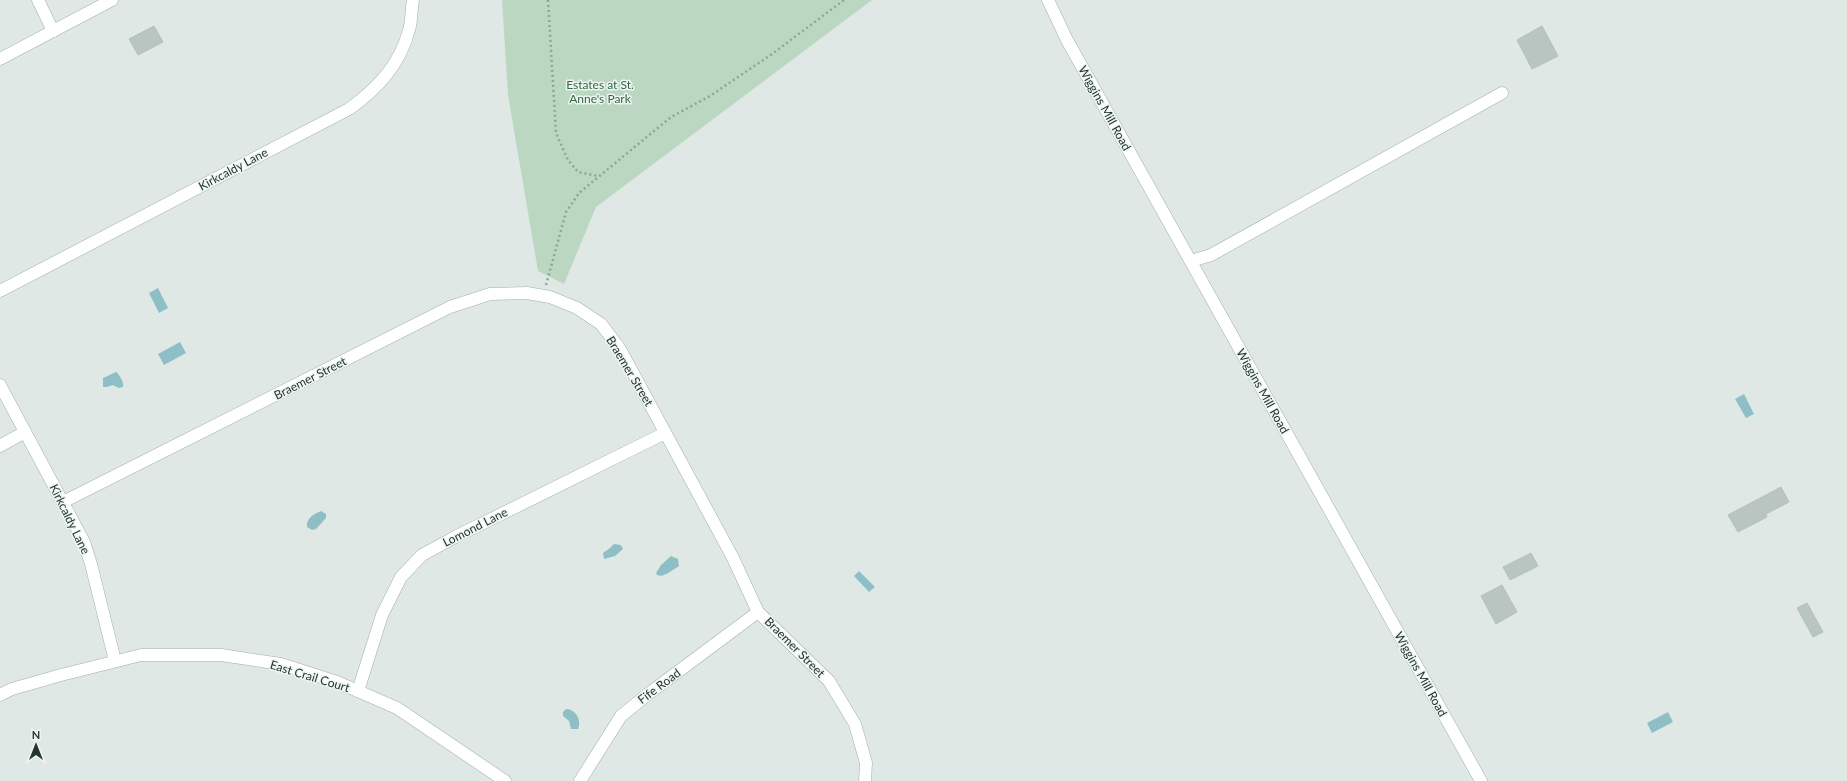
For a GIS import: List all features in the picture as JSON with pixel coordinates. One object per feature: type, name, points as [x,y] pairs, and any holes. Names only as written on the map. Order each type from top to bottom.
[{"type":"street","points":[[38,0],[53,31]]},
{"type":"street","points":[[0,59],[112,0]]},
{"type":"street","name":"Kirkcaldy Lane","points":[[0,291],[342,112],[368,96],[385,79],[399,55],[409,30],[413,0]]},
{"type":"street","name":"Wiggins Mill Road","points":[[1048,0],[1067,40],[1481,781]]},
{"type":"street","points":[[1191,261],[1211,255],[1502,93]]},
{"type":"street","name":"Braemer Street","points":[[63,502],[450,307],[490,294],[527,293],[544,296],[577,308],[600,324],[620,349],[733,558],[758,612],[829,681],[855,724],[866,763],[865,781]]},
{"type":"street","name":"Kirkcaldy Lane","points":[[0,385],[84,542],[92,564],[115,661]]},
{"type":"street","points":[[0,446],[25,432]]},
{"type":"street","name":"Lomond Lane","points":[[358,691],[382,615],[401,577],[422,555],[457,536],[665,433]]},
{"type":"street","name":"Fife Road","points":[[580,781],[621,716],[758,612]]},
{"type":"street","name":"East Crail Court","points":[[0,695],[19,687],[141,655],[221,655],[281,664],[358,691],[397,708],[505,781]]},
{"type":"path","points":[[548,0],[556,133],[568,160],[578,172],[598,176]]},
{"type":"path","points":[[544,296],[566,212],[579,193],[671,117],[710,96],[772,54],[844,0]]},
{"type":"green space","name":"Estates at St. Anne's Park","points":[[502,0],[872,0],[596,207],[564,284],[538,271],[508,95]]},
{"type":"water","points":[[158,288],[168,308],[159,313],[149,293]]},
{"type":"water","points":[[180,342],[186,353],[164,365],[158,354]]},
{"type":"water","points":[[116,372],[121,378],[123,387],[119,388],[113,385],[103,387],[103,378]]},
{"type":"water","points":[[1744,394],[1754,414],[1746,418],[1735,399]]},
{"type":"water","points":[[321,511],[326,514],[326,518],[316,529],[312,530],[307,527],[309,519]]},
{"type":"water","points":[[614,544],[621,545],[623,549],[615,556],[604,559],[603,553]]},
{"type":"water","points":[[671,556],[678,559],[679,566],[665,575],[657,575],[656,573],[661,565]]},
{"type":"water","points":[[859,571],[875,587],[869,592],[854,576]]},
{"type":"water","points":[[566,709],[573,711],[579,719],[578,729],[571,729],[569,721],[563,716],[563,712]]},
{"type":"water","points":[[1668,712],[1673,722],[1652,733],[1647,723]]},
{"type":"building","points":[[154,26],[163,42],[138,55],[129,39]]},
{"type":"building","points":[[1542,26],[1558,56],[1532,69],[1517,40]]},
{"type":"building","points":[[1781,487],[1789,502],[1766,514],[1767,517],[1738,532],[1728,515]]},
{"type":"building","points":[[1531,553],[1538,566],[1510,580],[1503,567]]},
{"type":"building","points":[[1502,585],[1517,612],[1496,624],[1481,596]]},
{"type":"building","points":[[1807,603],[1823,632],[1813,637],[1797,608]]}]
